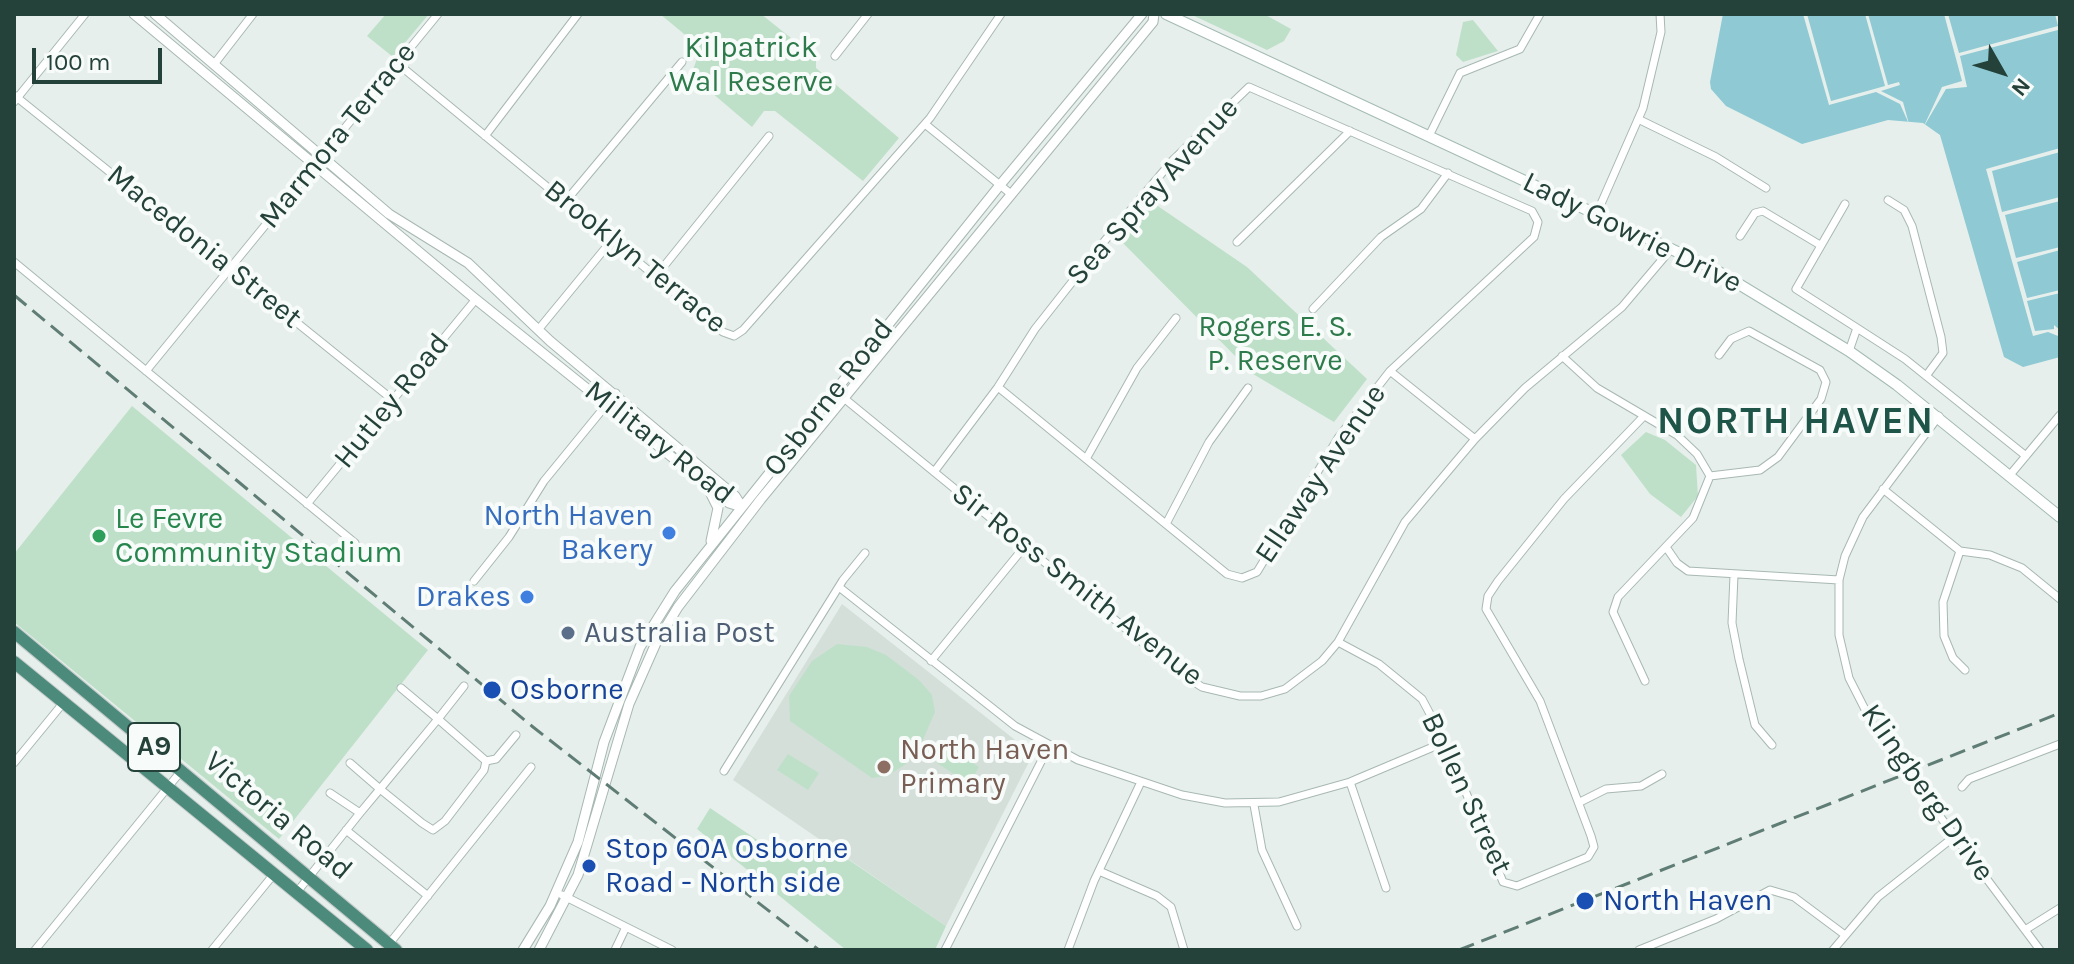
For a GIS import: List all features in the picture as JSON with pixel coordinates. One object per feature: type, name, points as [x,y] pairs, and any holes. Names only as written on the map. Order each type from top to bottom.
[{"type":"highway","name":"Victoria Road","points":[[14,632],[311,875],[393,947]]},
{"type":"highway","name":"Victoria Road","points":[[14,662],[367,950]]},
{"type":"main road","name":"Lady Gowrie Drive","points":[[1166,14],[1672,248],[1849,351],[1939,416],[2060,517]]},
{"type":"street","points":[[15,98],[85,14]]},
{"type":"street","name":"Military Road","points":[[134,14],[389,214],[468,263],[538,330],[616,393],[707,479]]},
{"type":"street","name":"Military Road","points":[[155,14],[215,63],[318,160],[476,299],[607,404],[707,479],[735,496],[742,507]]},
{"type":"street","points":[[215,63],[253,14]]},
{"type":"street","name":"Marmora Terrace","points":[[146,371],[438,14]]},
{"type":"street","points":[[485,136],[578,14]]},
{"type":"street","points":[[835,56],[868,14]]},
{"type":"street","name":"Brooklyn Terrace","points":[[397,63],[723,332],[738,334],[925,124],[1001,14]]},
{"type":"street","name":"Osborne Road","points":[[539,950],[568,898],[588,844],[615,745],[645,666],[678,607],[739,527],[834,390],[1142,14]]},
{"type":"street","name":"Osborne Road","points":[[759,494],[845,399],[1153,22],[1154,14]]},
{"type":"street","points":[[1429,136],[1460,73],[1520,49],[1540,14]]},
{"type":"street","points":[[1597,213],[1638,119],[1661,32],[1660,14]]},
{"type":"street","points":[[565,202],[682,62]]},
{"type":"street","name":"Sea Spray Avenue","points":[[934,472],[998,387],[1035,329],[1102,244],[1173,160],[1249,87],[1532,211]]},
{"type":"street","name":"Macedonia Street","points":[[15,98],[393,400]]},
{"type":"street","points":[[1638,119],[1703,151],[1766,188]]},
{"type":"street","points":[[925,124],[1011,194]]},
{"type":"street","points":[[1237,242],[1350,131]]},
{"type":"street","points":[[656,276],[769,136]]},
{"type":"street","points":[[1313,309],[1381,237],[1421,209],[1448,173]]},
{"type":"street","points":[[1888,200],[1904,210],[1912,226],[1941,337],[1943,353],[1926,376]]},
{"type":"street","points":[[1845,204],[1796,289],[1926,376],[2026,456]]},
{"type":"street","name":"Ellaway Avenue","points":[[998,387],[1227,574],[1242,578],[1257,572],[1338,438],[1390,371],[1534,237],[1538,222],[1532,211]]},
{"type":"street","points":[[1740,236],[1755,213],[1763,211],[1820,245]]},
{"type":"street","points":[[538,330],[612,240]]},
{"type":"street","name":"Sir Ross Smith Avenue","points":[[834,390],[1202,687],[1240,696],[1261,696],[1285,689],[1314,670],[1338,642],[1405,522],[1475,439],[1562,356],[1622,307],[1672,248]]},
{"type":"street","points":[[14,262],[355,543]]},
{"type":"street","name":"Hutley Road","points":[[307,504],[476,299]]},
{"type":"street","points":[[1086,459],[1137,368],[1176,318]]},
{"type":"street","points":[[1849,351],[1857,328]]},
{"type":"street","points":[[1710,476],[1760,470],[1778,457],[1821,399],[1826,382],[1820,370],[1749,331],[1731,339],[1719,355]]},
{"type":"street","points":[[1562,356],[1597,388],[1677,435],[1697,454],[1710,476]]},
{"type":"street","points":[[1390,371],[1475,439]]},
{"type":"street","points":[[1166,524],[1209,442],[1248,388]]},
{"type":"street","points":[[474,581],[509,537],[544,481],[616,393]]},
{"type":"street","points":[[2010,475],[2060,415]]},
{"type":"street","name":"Klingberg Drive","points":[[1939,416],[1863,517],[1845,556],[1839,580],[1839,635],[1849,678],[1876,731],[2040,950]]},
{"type":"street","points":[[1643,417],[1564,499],[1488,596],[1486,609],[1540,701],[1580,802],[1606,789],[1641,786],[1662,774]]},
{"type":"street","points":[[1645,681],[1613,612],[1618,597],[1693,518],[1710,476]]},
{"type":"street","points":[[707,479],[759,494]]},
{"type":"street","points":[[707,479],[718,508],[719,520],[709,548]]},
{"type":"street","points":[[1883,489],[1960,551],[1990,555],[2022,568],[2060,599]]},
{"type":"street","points":[[739,527],[742,507],[759,494]]},
{"type":"street","name":"Osborne Road","points":[[523,950],[556,893],[578,842],[604,742],[640,647],[675,591],[742,507]]},
{"type":"street","points":[[931,661],[1025,546]]},
{"type":"street","points":[[1666,547],[1677,563],[1688,571],[1839,580]]},
{"type":"street","points":[[1960,551],[1943,602],[1944,636],[1953,658],[1965,670]]},
{"type":"street","points":[[724,771],[839,587],[865,553]]},
{"type":"street","points":[[1734,575],[1732,623],[1739,659],[1755,725],[1772,745]]},
{"type":"street","points":[[839,587],[1015,726],[1049,746],[1140,784],[1182,795],[1254,805],[1316,794],[1445,742]]},
{"type":"street","name":"Bollen Street","points":[[1338,642],[1379,664],[1422,699],[1445,742],[1499,877],[1506,885],[1517,886],[1588,857],[1594,847],[1580,802]]},
{"type":"street","points":[[645,666],[640,647],[656,643]]},
{"type":"street","points":[[297,892],[464,686]]},
{"type":"street","points":[[401,688],[486,761]]},
{"type":"street","points":[[14,763],[64,702]]},
{"type":"street","points":[[486,761],[496,759],[516,735]]},
{"type":"street","points":[[1962,787],[1969,779],[2060,744]]},
{"type":"street","points":[[945,950],[1049,746]]},
{"type":"street","points":[[350,763],[422,823],[436,829],[484,770],[486,761]]},
{"type":"street","points":[[393,947],[428,896],[531,767]]},
{"type":"street","points":[[35,950],[182,770]]},
{"type":"street","points":[[1350,782],[1386,888]]},
{"type":"street","points":[[1068,950],[1099,871],[1140,784]]},
{"type":"street","points":[[330,793],[360,813]]},
{"type":"street","points":[[1254,805],[1262,850],[1297,926]]},
{"type":"street","points":[[346,830],[428,896]]},
{"type":"street","points":[[1833,950],[1878,897],[1955,836]]},
{"type":"street","points":[[1099,871],[1157,896],[1171,907],[1184,950]]},
{"type":"street","points":[[212,950],[274,874]]},
{"type":"street","points":[[1639,950],[1716,919],[1770,890],[1794,897],[1845,935]]},
{"type":"street","points":[[556,893],[672,950]]},
{"type":"street","points":[[2025,930],[2060,908]]},
{"type":"street","points":[[615,950],[626,927]]},
{"type":"shaded area","name":"North Haven Primary","points":[[842,604],[1033,754],[946,926],[733,780]]},
{"type":"green space","points":[[386,14],[429,14],[393,57],[367,36]]},
{"type":"green space","name":"Kilpatrick Wal Reserve","points":[[660,14],[761,14],[816,58],[816,68],[899,138],[863,181],[775,111],[764,111],[752,127],[691,75],[701,48]]},
{"type":"green space","points":[[1190,14],[1264,14],[1291,29],[1284,41],[1267,50]]},
{"type":"green space","points":[[1473,20],[1498,51],[1463,62],[1456,55],[1463,22]]},
{"type":"green space","name":"Rogers E. S. P. Reserve","points":[[1149,200],[1247,267],[1367,379],[1334,422],[1253,374],[1117,237]]},
{"type":"green space","points":[[132,406],[428,650],[279,839],[14,622],[14,554]]},
{"type":"green space","points":[[1646,432],[1665,440],[1696,465],[1698,496],[1681,517],[1650,494],[1621,455]]},
{"type":"green space","points":[[837,644],[867,647],[886,655],[919,680],[932,695],[935,712],[922,742],[906,764],[887,776],[872,778],[790,721],[789,696],[812,661]]},
{"type":"green space","points":[[948,747],[979,767],[969,784],[937,763]]},
{"type":"green space","points":[[788,754],[819,773],[808,790],[777,770]]},
{"type":"green space","points":[[710,808],[784,858],[821,841],[946,926],[935,950],[846,950],[697,829]]},
{"type":"water","points":[[1723,14],[2060,14],[2060,357],[2023,367],[2004,357],[1940,135],[1923,123],[1888,120],[1802,144],[1726,106],[1711,89],[1710,82]]},
{"type":"pier","points":[[1803,14],[1807,14],[1831,101],[1885,86],[1865,14],[1868,14],[1888,85],[1899,82],[1900,85],[1881,91],[1903,102],[1909,124],[1900,104],[1876,92],[1829,105]]},
{"type":"pier","points":[[1944,14],[1948,14],[1959,53],[2058,26],[2055,14],[2060,18],[2060,34],[2058,30],[1960,56],[1967,87],[1946,89],[1923,128],[1942,87],[1962,81]]},
{"type":"pier","points":[[2060,148],[2060,152],[1992,171],[2002,212],[2060,197],[2060,201],[2005,215],[2016,258],[2060,247],[2060,250],[2017,262],[2027,298],[2060,290],[2060,293],[2027,301],[2035,331],[2054,329],[2054,325],[2060,330],[2058,336],[2048,332],[2033,336],[1986,169]]},
{"type":"railway","points":[[14,295],[533,727],[819,950]]},
{"type":"railway","points":[[1459,950],[2060,713]]},
{"type":"place","name":"North Haven Bakery","points":[[669,533]]},
{"type":"place","name":"Le Fevre Community Stadium","points":[[99,536]]},
{"type":"place","name":"Drakes","points":[[527,597]]},
{"type":"place","name":"Australia Post","points":[[568,633]]},
{"type":"place","name":"Osborne","points":[[492,690]]},
{"type":"place","name":"North Haven Primary","points":[[884,767]]},
{"type":"place","name":"Stop 60A Osborne Road - North side","points":[[589,866]]},
{"type":"place","name":"North Haven","points":[[1585,901]]},
{"type":"district","name":"NORTH HAVEN","points":[[1796,422]]}]
